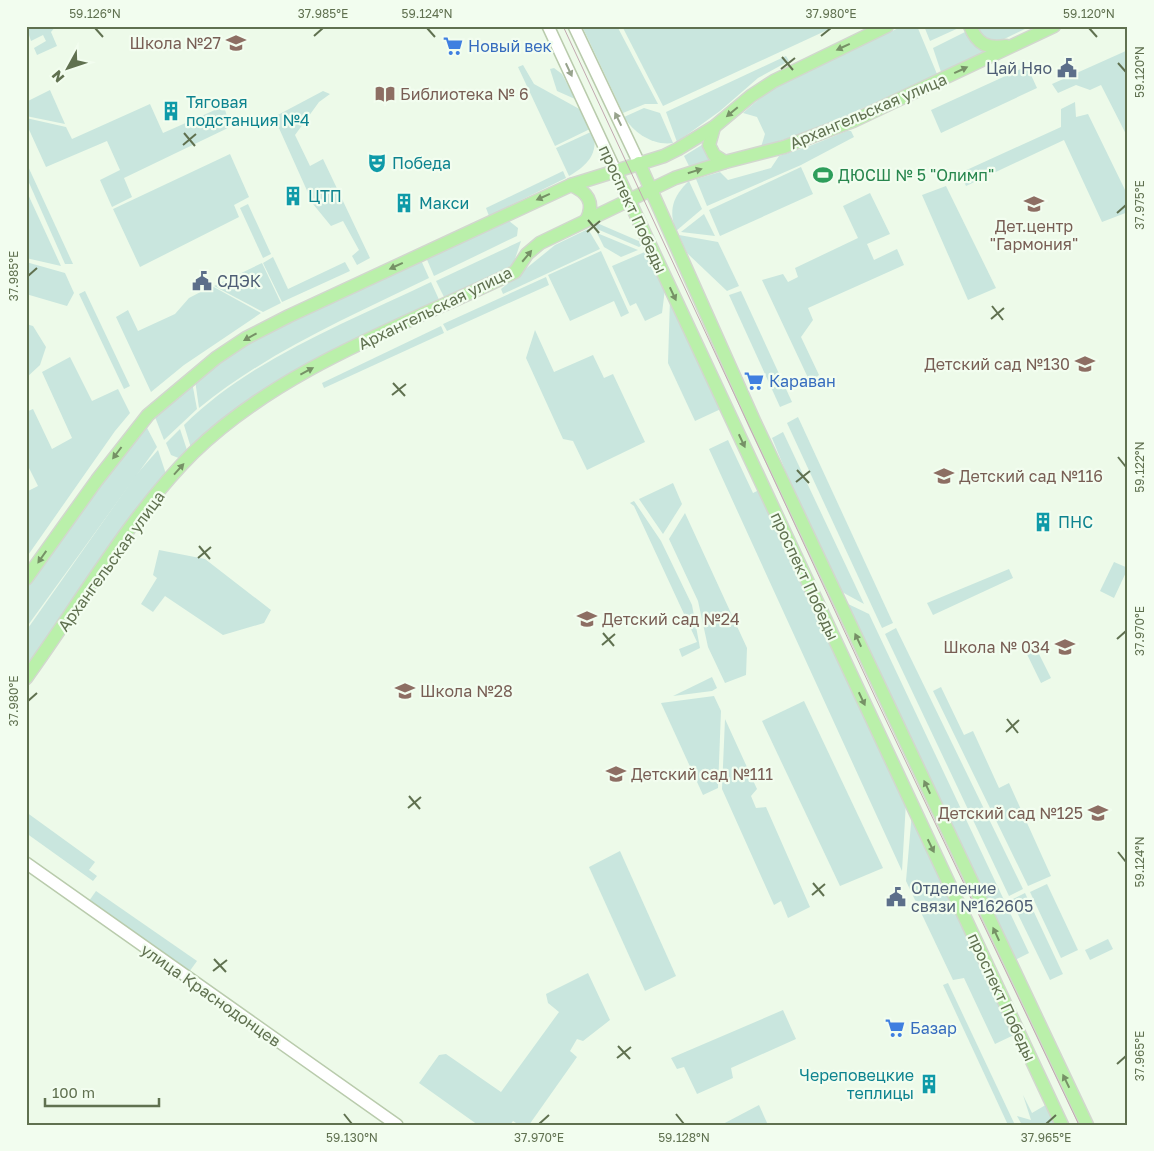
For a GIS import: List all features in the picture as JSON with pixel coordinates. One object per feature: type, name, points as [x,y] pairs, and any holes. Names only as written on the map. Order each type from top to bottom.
[{"type":"main road","name":"проспект Победы","points":[[548,26],[1062,1125]]},
{"type":"main road","name":"проспект Победы","points":[[574,26],[744,399],[1087,1125]]},
{"type":"main road","points":[[26,579],[97,480],[148,415],[216,358],[246,338],[289,316],[572,185],[678,149],[714,127],[751,96],[774,81],[887,26]]},
{"type":"main road","points":[[970,26],[979,42],[986,46],[994,48],[1019,43]]},
{"type":"main road","name":"Архангельская улица","points":[[26,678],[143,512],[192,454],[211,437],[276,388],[340,354],[515,272],[527,254],[540,243],[587,219],[689,173],[725,162],[762,154],[820,134],[1054,26]]},
{"type":"main road","points":[[714,127],[709,145],[714,155],[725,162]]},
{"type":"main road","points":[[572,185],[583,190],[590,199],[591,211],[587,219]]},
{"type":"main road","name":"улица Краснодонцев","points":[[26,863],[397,1125]]},
{"type":"shaded area","points":[[26,26],[56,26],[51,32],[57,46],[37,55],[34,48],[46,41],[43,35],[31,41]]},
{"type":"shaded area","points":[[582,26],[617,26],[658,104],[645,104],[623,113]]},
{"type":"shaded area","points":[[622,26],[836,26],[663,106]]},
{"type":"shaded area","points":[[903,26],[917,26],[937,74],[824,126],[761,147],[765,134],[757,117],[743,113],[760,99],[799,74]]},
{"type":"shaded area","points":[[924,26],[963,26],[930,41]]},
{"type":"shaded area","points":[[977,26],[1031,26],[996,43],[988,43],[974,28]]},
{"type":"shaded area","points":[[967,31],[987,51],[941,72],[933,48]]},
{"type":"shaded area","points":[[1128,50],[1128,138],[1101,85],[1090,90],[1076,85],[1058,93],[1052,84]]},
{"type":"shaded area","points":[[786,56],[789,61],[758,78],[720,111],[677,142],[666,112]]},
{"type":"shaded area","points":[[523,65],[534,84],[583,111],[592,128],[555,146],[518,67]]},
{"type":"shaded area","points":[[1027,66],[1037,88],[941,133],[931,110]]},
{"type":"shaded area","points":[[554,68],[562,74],[575,99],[557,91],[550,69]]},
{"type":"shaded area","points":[[50,90],[65,124],[26,116],[26,102]]},
{"type":"shaded area","points":[[323,91],[330,94],[319,102],[295,135],[310,166],[323,159],[370,258],[357,265],[352,256],[359,250],[343,221],[331,226],[313,204],[274,117]]},
{"type":"shaded area","points":[[1075,102],[1076,117],[1088,114],[1128,196],[1128,212],[1102,222],[1064,140],[966,186],[960,173],[1061,127],[1061,109]]},
{"type":"shaded area","points":[[150,104],[163,133],[224,106],[230,127],[124,178],[132,197],[112,207],[100,180],[120,170],[107,141],[46,167],[26,123],[26,118],[66,127],[72,139]]},
{"type":"shaded area","points":[[644,108],[660,113],[673,143],[658,142],[645,137],[633,128],[624,117]]},
{"type":"shaded area","points":[[593,131],[594,146],[590,158],[587,163],[569,176],[556,148]]},
{"type":"shaded area","points":[[851,131],[854,137],[801,165],[707,206],[696,179],[720,172],[728,180],[771,168],[779,156]]},
{"type":"shaded area","points":[[705,143],[713,159],[689,166],[684,156]]},
{"type":"shaded area","points":[[230,154],[249,197],[234,205],[239,217],[140,267],[113,209]]},
{"type":"shaded area","points":[[26,162],[73,264],[65,264],[26,176]]},
{"type":"shaded area","points":[[801,167],[813,194],[720,236],[709,210]]},
{"type":"shaded area","points":[[563,171],[566,178],[489,216],[486,208]]},
{"type":"shaded area","points":[[689,181],[702,209],[676,231],[672,210],[679,192]]},
{"type":"shaded area","points":[[946,186],[996,288],[968,300],[922,195]]},
{"type":"shaded area","points":[[26,190],[61,266],[26,258]]},
{"type":"shaded area","points":[[870,193],[890,234],[867,244],[874,260],[897,249],[904,265],[808,308],[813,320],[801,337],[819,375],[810,382],[762,280],[783,274],[788,282],[798,277],[795,268],[858,238],[843,206]]},
{"type":"shaded area","points":[[248,204],[271,254],[263,258],[240,208]]},
{"type":"shaded area","points":[[704,214],[715,236],[681,232]]},
{"type":"shaded area","points":[[509,221],[518,228],[517,236],[434,276],[425,255],[491,224]]},
{"type":"shaded area","points":[[597,223],[641,242],[642,245],[639,247],[597,229],[595,225]]},
{"type":"shaded area","points":[[588,229],[600,249],[503,294],[501,289],[555,245]]},
{"type":"shaded area","points":[[597,233],[638,250],[621,257],[604,247]]},
{"type":"shaded area","points":[[679,235],[718,242],[739,286],[727,291],[687,253]]},
{"type":"shaded area","points":[[521,241],[512,268],[445,299],[436,281]]},
{"type":"shaded area","points":[[601,251],[629,313],[621,317],[614,301],[570,321],[548,275]]},
{"type":"shaded area","points":[[647,251],[665,289],[662,313],[645,321],[636,303],[630,306],[612,266]]},
{"type":"shaded area","points":[[273,257],[288,289],[345,262],[350,271],[282,302],[263,263]]},
{"type":"shaded area","points":[[420,258],[429,278],[281,352],[253,369],[199,408],[195,380],[221,361],[304,313]]},
{"type":"shaded area","points":[[26,262],[65,273],[74,293],[67,306],[26,294]]},
{"type":"shaded area","points":[[262,263],[281,303],[263,312],[214,286]]},
{"type":"shaded area","points":[[546,277],[549,285],[447,331],[443,324]]},
{"type":"shaded area","points":[[431,282],[441,304],[279,381],[236,409],[191,448],[184,425],[239,380],[301,344]]},
{"type":"shaded area","points":[[212,286],[261,313],[184,365],[151,392],[116,317],[128,310],[138,331],[175,314],[189,298]]},
{"type":"shaded area","points":[[85,291],[130,386],[124,389],[79,294]]},
{"type":"shaded area","points":[[741,291],[792,402],[780,407],[729,295]]},
{"type":"shaded area","points":[[670,298],[723,408],[695,421],[668,363]]},
{"type":"shaded area","points":[[26,324],[33,326],[46,347],[40,365],[26,378]]},
{"type":"shaded area","points":[[441,326],[444,333],[324,388],[322,383]]},
{"type":"shaded area","points":[[535,330],[554,372],[593,355],[604,378],[613,374],[645,442],[587,470],[573,441],[563,439],[526,358]]},
{"type":"shaded area","points":[[70,357],[92,401],[118,389],[130,413],[115,431],[26,558],[26,492],[38,486],[26,462],[26,412],[33,409],[52,449],[72,438],[42,372]]},
{"type":"shaded area","points":[[192,382],[197,409],[164,440],[155,417]]},
{"type":"shaded area","points":[[798,417],[893,623],[882,628],[787,423]]},
{"type":"shaded area","points":[[146,426],[157,447],[26,628],[26,590],[72,522]]},
{"type":"shaded area","points":[[180,429],[188,453],[181,459],[171,455],[166,443]]},
{"type":"shaded area","points":[[783,432],[864,604],[842,592],[788,477],[772,438]]},
{"type":"shaded area","points":[[728,440],[753,493],[759,490],[906,802],[902,871],[709,449]]},
{"type":"shaded area","points":[[158,450],[167,477],[26,668],[26,631],[136,475]]},
{"type":"shaded area","points":[[673,483],[682,504],[663,534],[639,499]]},
{"type":"shaded area","points":[[634,501],[661,541],[692,605],[700,648],[682,657],[679,649],[697,642],[634,506],[630,503]]},
{"type":"shaded area","points":[[685,513],[747,648],[746,675],[725,683],[708,647],[698,601],[669,539]]},
{"type":"shaded area","points":[[159,550],[205,559],[271,610],[264,623],[223,635],[165,596],[153,612],[141,604],[157,578],[153,575]]},
{"type":"shaded area","points":[[1114,562],[1128,568],[1114,598],[1100,591]]},
{"type":"shaded area","points":[[1009,569],[1013,578],[933,615],[927,603]]},
{"type":"shaded area","points":[[846,603],[869,614],[1029,953],[1015,960]]},
{"type":"shaded area","points":[[896,628],[1023,889],[1009,896],[885,634]]},
{"type":"shaded area","points":[[1032,640],[1051,678],[1041,683],[1022,644]]},
{"type":"shaded area","points":[[712,677],[717,688],[712,691],[673,696]]},
{"type":"shaded area","points":[[941,687],[964,735],[973,731],[999,788],[1009,783],[1051,876],[1028,886],[933,691]]},
{"type":"shaded area","points":[[714,696],[721,711],[718,788],[703,795],[661,703]]},
{"type":"shaded area","points":[[804,701],[883,868],[840,886],[762,721]]},
{"type":"shaded area","points":[[725,719],[757,789],[751,796],[756,808],[766,807],[810,907],[788,918],[781,901],[774,905],[722,789]]},
{"type":"shaded area","points":[[26,812],[95,862],[89,870],[97,876],[93,881],[26,833]]},
{"type":"shaded area","points":[[912,812],[1016,1034],[995,1044],[964,978],[953,980],[906,881]]},
{"type":"shaded area","points":[[620,851],[676,976],[645,991],[589,867]]},
{"type":"shaded area","points":[[1047,884],[1078,950],[1061,958],[1030,892]]},
{"type":"shaded area","points":[[96,891],[197,961],[189,972],[89,901]]},
{"type":"shaded area","points":[[1025,893],[1063,974],[1050,980],[1011,900]]},
{"type":"shaded area","points":[[1108,939],[1113,949],[1090,960],[1085,950]]},
{"type":"shaded area","points":[[588,973],[610,1020],[583,1041],[577,1039],[570,1051],[577,1057],[529,1125],[519,1125],[513,1121],[510,1125],[478,1125],[419,1083],[439,1055],[446,1054],[501,1092],[559,1012],[548,1003],[546,994]]},
{"type":"shaded area","points":[[948,983],[1015,1125],[1008,1125],[943,985]]},
{"type":"shaded area","points":[[783,1010],[796,1039],[731,1068],[733,1078],[697,1094],[684,1067],[677,1069],[671,1058]]},
{"type":"shaded area","points":[[1023,1095],[1032,1113],[1049,1103],[1059,1125],[1022,1125],[1017,1116],[1031,1120]]},
{"type":"shaded area","points":[[759,1105],[768,1125],[721,1125]]},
{"type":"tram line","points":[[563,26],[876,699],[1079,1125]]},
{"type":"place","name":"Школа №27","points":[[236,43]]},
{"type":"place","name":"Новый век","points":[[453,46]]},
{"type":"place","name":"Цай Няо","points":[[1067,68]]},
{"type":"place","name":"Библиотека № 6","points":[[385,94]]},
{"type":"place","name":"Тяговая подстанция №4","points":[[171,111]]},
{"type":"place","name":"Победа","points":[[377,163]]},
{"type":"place","name":"ДЮСШ № 5 \"Олимп\"","points":[[823,175]]},
{"type":"place","name":"ЦТП","points":[[293,196]]},
{"type":"place","name":"Макси","points":[[404,203]]},
{"type":"place","name":"Дет.центр \"Гармония\"","points":[[1034,204]]},
{"type":"place","name":"СДЭК","points":[[202,281]]},
{"type":"place","name":"Детский сад №130","points":[[1085,364]]},
{"type":"place","name":"Караван","points":[[754,381]]},
{"type":"place","name":"Детский сад №116","points":[[944,476]]},
{"type":"place","name":"ПНС","points":[[1043,522]]},
{"type":"place","name":"Детский сад №24","points":[[587,619]]},
{"type":"place","name":"Школа № 034","points":[[1065,647]]},
{"type":"place","name":"Школа №28","points":[[405,691]]},
{"type":"place","name":"Детский сад №111","points":[[616,774]]},
{"type":"place","name":"Детский сад №125","points":[[1098,813]]},
{"type":"place","name":"Отделение связи №162605","points":[[896,897]]},
{"type":"place","name":"Базар","points":[[895,1028]]},
{"type":"place","name":"Череповецкие теплицы","points":[[929,1084]]}]
